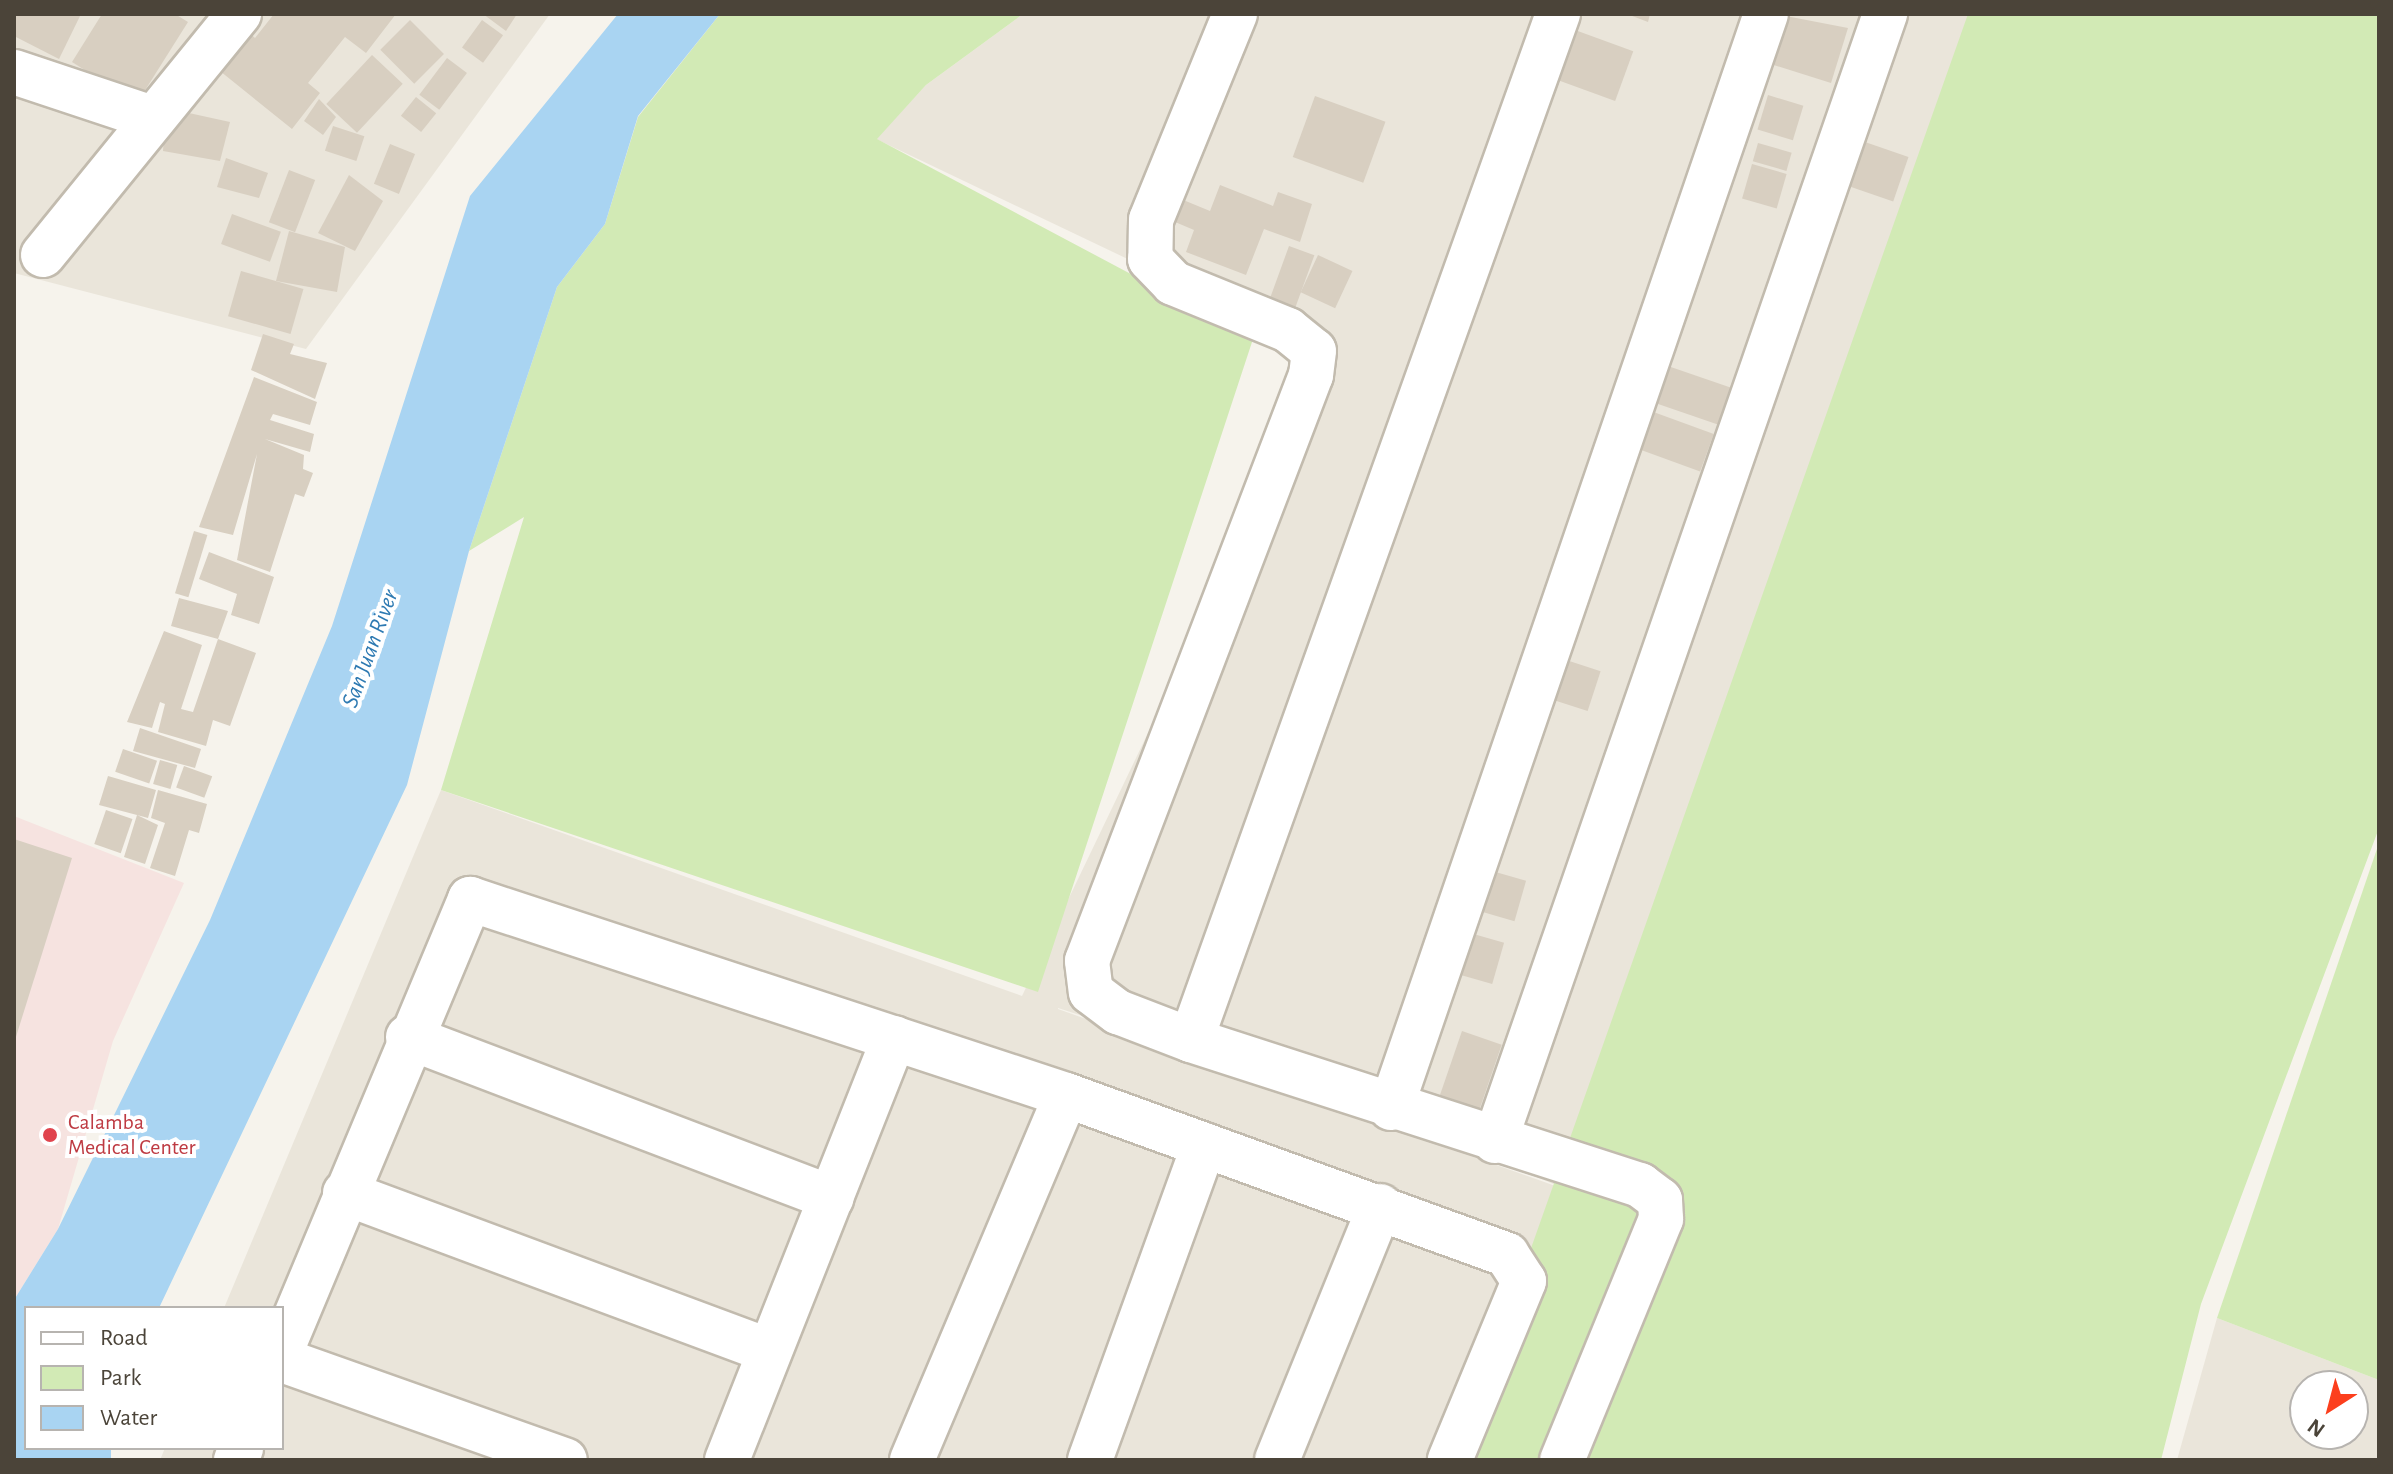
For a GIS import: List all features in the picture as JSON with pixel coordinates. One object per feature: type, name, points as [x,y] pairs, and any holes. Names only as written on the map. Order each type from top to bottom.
[{"type":"street","points":[[43,255],[149,117],[239,14]]},
{"type":"street","points":[[1235,14],[1151,220],[1150,259],[1173,283],[1288,330],[1314,351],[1311,375],[1087,961],[1091,992],[1118,1012],[1191,1040],[1391,1108],[1640,1185],[1660,1200],[1661,1219],[1562,1460]]},
{"type":"street","points":[[1191,1040],[1558,14]]},
{"type":"street","points":[[1391,1108],[1766,14]]},
{"type":"street","points":[[1495,1141],[1885,14]]},
{"type":"street","points":[[14,72],[149,117]]},
{"type":"street","points":[[284,1344],[408,1037],[470,899],[1066,1095],[1380,1206],[1507,1255],[1524,1281],[1450,1460]]},
{"type":"street","points":[[408,1037],[831,1198]]},
{"type":"street","points":[[727,1460],[894,1038]]},
{"type":"street","points":[[912,1460],[1066,1095]]},
{"type":"street","points":[[1090,1460],[1204,1145]]},
{"type":"street","points":[[345,1193],[770,1351]]},
{"type":"street","points":[[1277,1460],[1380,1206]]},
{"type":"street","points":[[284,1361],[565,1460]]},
{"type":"shaded area","points":[[14,14],[550,14],[306,349],[14,273]]},
{"type":"shaded area","points":[[1023,14],[1980,14],[1495,1460],[160,1460],[164,1450],[284,1450],[284,1306],[225,1306],[441,790],[1022,996],[1329,355],[876,139],[926,85]],"holes":[[[1058,1008],[1384,1113],[1575,1193],[1058,1009]]]},
{"type":"shaded area","name":"Calamba Medical Center","points":[[14,816],[184,883],[113,1041],[58,1229],[14,1300]]},
{"type":"shaded area","points":[[2217,1318],[2353,1370],[2289,1370],[2289,1450],[2369,1450],[2369,1376],[2379,1380],[2379,1460],[2177,1460]]},
{"type":"green space","points":[[720,14],[1023,14],[926,85],[877,139],[1253,339],[1038,992],[441,790],[524,517],[469,551],[557,287],[605,224],[638,117]]},
{"type":"green space","points":[[1968,14],[2379,14],[2379,828],[2201,1304],[2161,1460],[1456,1460]]},
{"type":"green space","points":[[2379,843],[2379,1380],[2369,1376],[2369,1370],[2353,1370],[2217,1318]]},
{"type":"water","name":"San Juan River","points":[[618,14],[720,14],[638,116],[605,224],[557,287],[469,551],[407,785],[160,1306],[24,1306],[24,1450],[111,1450],[111,1460],[14,1460],[14,1300],[58,1229],[210,920],[332,626],[470,196]]},
{"type":"building","points":[[14,14],[81,14],[59,59],[14,36]]},
{"type":"building","points":[[102,14],[175,14],[188,22],[137,103],[72,62]]},
{"type":"building","points":[[274,14],[396,14],[366,53],[345,37],[308,83],[320,93],[292,129],[215,67],[246,30],[255,38]]},
{"type":"building","points":[[483,14],[517,14],[506,31]]},
{"type":"building","points":[[1627,14],[1650,14],[1648,22]]},
{"type":"building","points":[[1775,14],[1848,28],[1831,83],[1761,61]]},
{"type":"building","points":[[410,20],[444,54],[414,84],[380,50]]},
{"type":"building","points":[[482,20],[503,35],[483,63],[462,48]]},
{"type":"building","points":[[1575,30],[1633,51],[1615,101],[1557,80]]},
{"type":"building","points":[[372,55],[403,84],[357,133],[326,104]]},
{"type":"building","points":[[447,58],[467,73],[439,110],[419,95]]},
{"type":"building","points":[[1768,95],[1803,106],[1793,140],[1757,129]]},
{"type":"building","points":[[1315,96],[1385,122],[1363,183],[1293,157]]},
{"type":"building","points":[[416,97],[436,113],[421,132],[401,116]]},
{"type":"building","points":[[319,99],[336,117],[323,135],[304,121]]},
{"type":"building","points":[[166,108],[230,122],[220,161],[163,151]]},
{"type":"building","points":[[333,126],[364,136],[356,161],[325,151]]},
{"type":"building","points":[[1865,142],[1908,157],[1893,201],[1850,186]]},
{"type":"building","points":[[1758,143],[1792,153],[1786,171],[1753,161]]},
{"type":"building","points":[[390,144],[415,154],[399,194],[374,184]]},
{"type":"building","points":[[226,158],[268,173],[259,198],[217,187]]},
{"type":"building","points":[[1752,164],[1787,174],[1777,209],[1742,199]]},
{"type":"building","points":[[289,170],[315,180],[295,232],[269,222]]},
{"type":"building","points":[[349,175],[383,201],[355,251],[318,233]]},
{"type":"building","points":[[1220,185],[1273,206],[1278,192],[1312,204],[1300,242],[1264,229],[1246,275],[1186,252],[1194,230],[1168,219],[1176,197],[1210,211]]},
{"type":"building","points":[[232,214],[281,232],[270,262],[221,244]]},
{"type":"building","points":[[289,231],[345,247],[337,292],[276,281]]},
{"type":"building","points":[[1289,246],[1314,255],[1295,309],[1270,300]]},
{"type":"building","points":[[1318,255],[1352,271],[1335,308],[1301,292]]},
{"type":"building","points":[[241,271],[303,289],[291,334],[228,316]]},
{"type":"building","points":[[263,334],[294,344],[290,354],[327,363],[315,399],[251,370]]},
{"type":"building","points":[[1665,365],[1731,388],[1718,425],[1652,402]]},
{"type":"building","points":[[254,377],[317,402],[310,425],[273,414],[270,420],[314,434],[310,452],[265,439],[304,455],[303,469],[313,473],[304,497],[295,494],[270,572],[237,560],[257,454],[233,535],[199,527]]},
{"type":"building","points":[[1648,410],[1714,434],[1700,472],[1634,448]]},
{"type":"building","points":[[194,531],[207,535],[188,597],[175,593]]},
{"type":"building","points":[[209,552],[274,577],[259,624],[231,615],[237,594],[199,579]]},
{"type":"building","points":[[179,598],[228,611],[218,639],[171,626]]},
{"type":"building","points":[[164,631],[202,645],[181,709],[193,712],[218,639],[256,653],[230,726],[213,720],[206,746],[158,732],[165,704],[160,702],[152,728],[127,722]]},
{"type":"building","points":[[1554,656],[1601,671],[1588,711],[1541,696]]},
{"type":"building","points":[[140,728],[201,749],[195,768],[133,751]]},
{"type":"building","points":[[123,749],[157,761],[149,783],[115,772]]},
{"type":"building","points":[[160,760],[177,765],[170,789],[153,784]]},
{"type":"building","points":[[184,766],[212,776],[204,798],[176,788]]},
{"type":"building","points":[[108,776],[156,790],[148,818],[99,805]]},
{"type":"building","points":[[158,790],[207,804],[199,833],[189,830],[175,876],[150,868],[165,823],[151,818]]},
{"type":"building","points":[[106,810],[132,819],[121,853],[94,844]]},
{"type":"building","points":[[137,815],[158,825],[145,864],[124,857]]},
{"type":"building","points":[[14,839],[72,858],[15,1040],[14,1040]]},
{"type":"building","points":[[1478,867],[1526,881],[1514,921],[1466,907]]},
{"type":"building","points":[[1456,929],[1504,943],[1492,984],[1444,970]]},
{"type":"building","points":[[1462,1031],[1502,1045],[1472,1132],[1432,1118]]},
{"type":"place","name":"Calamba Medical Center","points":[[50,1135]]}]
